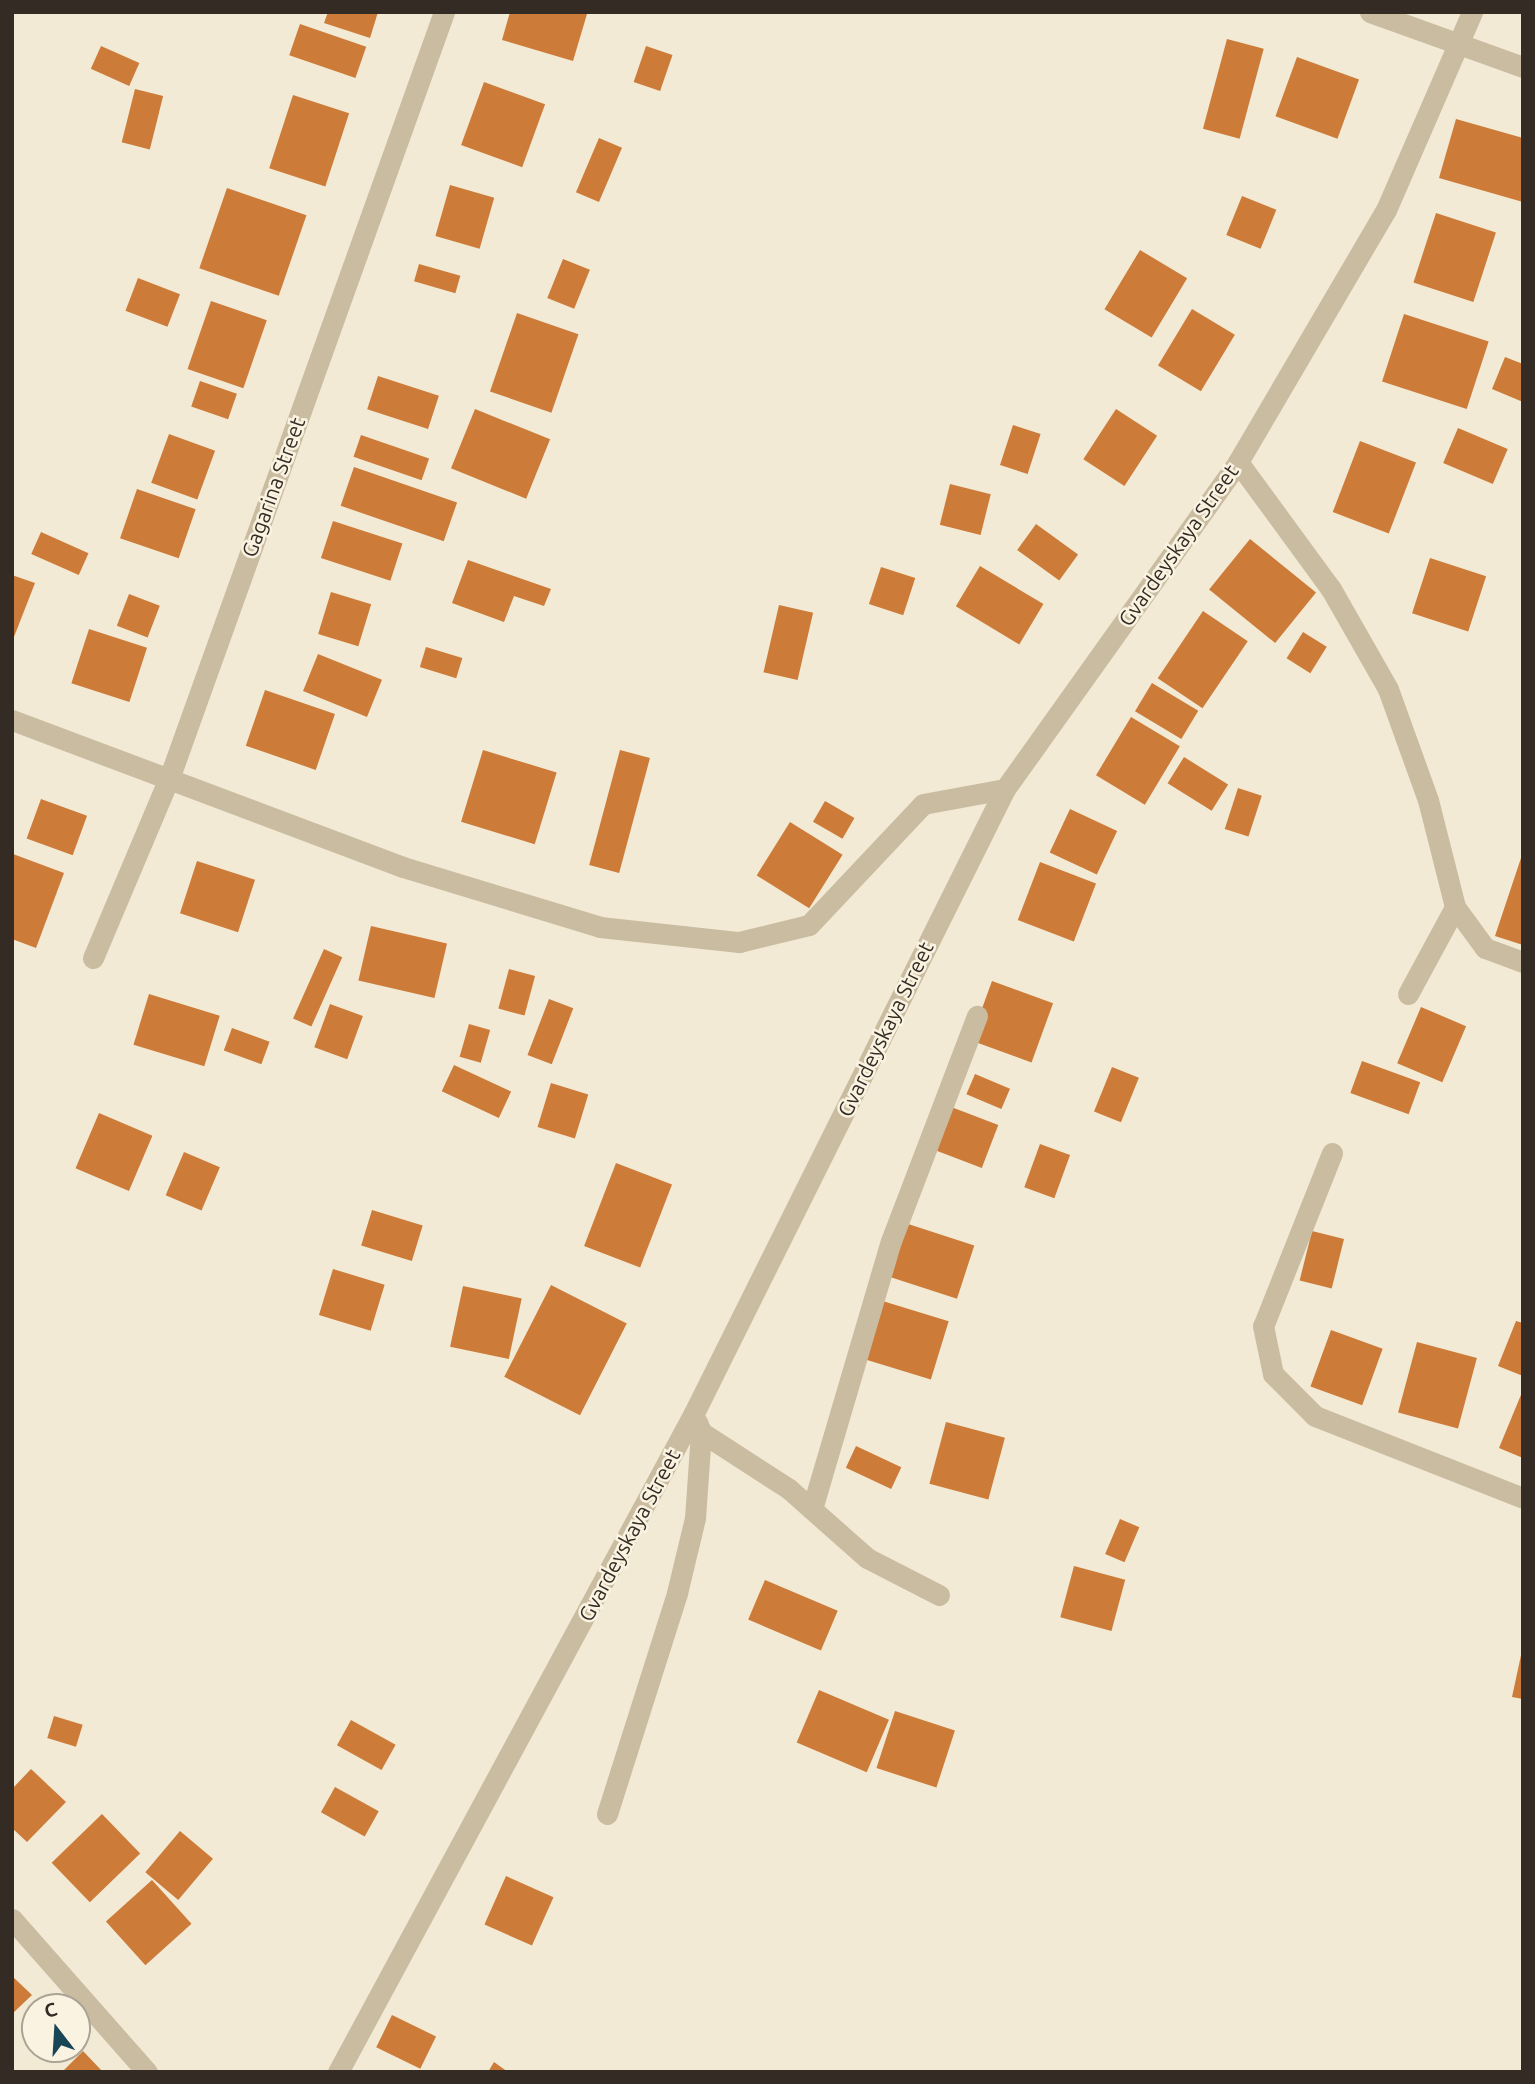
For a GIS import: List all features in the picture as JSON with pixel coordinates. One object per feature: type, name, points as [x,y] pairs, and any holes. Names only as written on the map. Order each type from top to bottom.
[{"type":"street","name":"Gagarina Street","points":[[93,958],[170,776],[444,12]]},
{"type":"street","points":[[1370,12],[1523,67]]},
{"type":"street","name":"Gvardeyskaya Street","points":[[338,2072],[698,1423],[1005,789],[1238,462],[1386,210],[1461,45],[1472,12]]},
{"type":"street","points":[[1238,462],[1331,589],[1388,689],[1428,800],[1455,907],[1485,948],[1523,962]]},
{"type":"street","points":[[12,720],[170,776],[403,867],[600,927],[739,942],[809,925],[923,804],[1005,789]]},
{"type":"street","points":[[1408,994],[1455,907]]},
{"type":"street","points":[[812,1509],[891,1241],[977,1016]]},
{"type":"street","points":[[1332,1153],[1263,1326],[1273,1374],[1315,1416],[1523,1498]]},
{"type":"street","points":[[698,1423],[812,1509],[867,1558],[939,1595]]},
{"type":"street","points":[[607,1814],[680,1581],[695,1518],[698,1423]]},
{"type":"street","points":[[12,1919],[147,2072]]},
{"type":"building","points":[[328,12],[378,12],[370,38],[324,23]]},
{"type":"building","points":[[510,12],[587,14],[573,61],[502,40]]},
{"type":"building","points":[[300,24],[366,47],[355,78],[289,55]]},
{"type":"building","points":[[1227,39],[1264,49],[1240,139],[1203,129]]},
{"type":"building","points":[[101,46],[139,63],[129,86],[91,69]]},
{"type":"building","points":[[646,46],[672,55],[660,91],[634,82]]},
{"type":"building","points":[[1297,57],[1359,80],[1337,139],[1275,116]]},
{"type":"building","points":[[484,82],[545,104],[522,167],[461,145]]},
{"type":"building","points":[[135,89],[163,96],[150,149],[122,142]]},
{"type":"building","points":[[293,95],[349,113],[325,186],[269,168]]},
{"type":"building","points":[[1456,119],[1523,138],[1523,202],[1439,178]]},
{"type":"building","points":[[599,138],[622,148],[599,202],[576,192]]},
{"type":"building","points":[[450,185],[494,198],[480,249],[435,236]]},
{"type":"building","points":[[227,188],[306,215],[279,296],[199,268]]},
{"type":"building","points":[[1242,196],[1276,210],[1261,249],[1226,235]]},
{"type":"building","points":[[1436,213],[1496,232],[1473,302],[1413,282]]},
{"type":"building","points":[[1140,250],[1187,278],[1152,337],[1104,309]]},
{"type":"building","points":[[563,259],[590,270],[574,309],[547,298]]},
{"type":"building","points":[[419,264],[460,276],[455,293],[414,281]]},
{"type":"building","points":[[138,278],[180,294],[167,327],[125,311]]},
{"type":"building","points":[[211,301],[267,320],[243,388],[188,369]]},
{"type":"building","points":[[1192,309],[1235,335],[1201,391],[1158,366]]},
{"type":"building","points":[[517,313],[578,334],[551,413],[490,391]]},
{"type":"building","points":[[1404,314],[1489,342],[1467,409],[1382,382]]},
{"type":"building","points":[[1505,357],[1523,364],[1523,402],[1492,389]]},
{"type":"building","points":[[378,376],[439,396],[428,429],[367,409]]},
{"type":"building","points":[[200,381],[237,394],[228,419],[191,407]]},
{"type":"building","points":[[475,409],[550,439],[526,499],[451,468]]},
{"type":"building","points":[[1116,409],[1157,436],[1124,486],[1083,459]]},
{"type":"building","points":[[1013,425],[1041,434],[1028,474],[1000,465]]},
{"type":"building","points":[[1458,428],[1508,449],[1493,484],[1443,463]]},
{"type":"building","points":[[169,434],[215,451],[197,500],[151,483]]},
{"type":"building","points":[[361,435],[429,458],[422,480],[354,457]]},
{"type":"building","points":[[1360,441],[1416,463],[1389,533],[1333,512]]},
{"type":"building","points":[[354,467],[457,502],[444,541],[341,506]]},
{"type":"building","points":[[950,484],[991,494],[981,535],[940,525]]},
{"type":"building","points":[[137,489],[196,509],[179,558],[120,538]]},
{"type":"building","points":[[333,521],[402,544],[390,581],[321,558]]},
{"type":"building","points":[[1036,524],[1078,555],[1059,580],[1017,550]]},
{"type":"building","points":[[41,532],[89,553],[79,575],[31,554]]},
{"type":"building","points":[[1250,539],[1316,592],[1275,643],[1209,590]]},
{"type":"building","points":[[1430,558],[1486,576],[1468,631],[1412,613]]},
{"type":"building","points":[[468,560],[551,589],[544,606],[514,596],[504,622],[452,603]]},
{"type":"building","points":[[980,566],[1043,604],[1019,644],[956,606]]},
{"type":"building","points":[[881,567],[915,578],[903,615],[869,604]]},
{"type":"building","points":[[12,575],[35,583],[12,642]]},
{"type":"building","points":[[331,592],[371,604],[358,646],[318,634]]},
{"type":"building","points":[[129,594],[160,606],[148,638],[117,626]]},
{"type":"building","points":[[779,605],[813,613],[798,680],[763,672]]},
{"type":"building","points":[[1203,611],[1248,641],[1202,708],[1158,678]]},
{"type":"building","points":[[89,629],[147,648],[129,702],[71,683]]},
{"type":"building","points":[[1303,632],[1327,647],[1310,673],[1287,658]]},
{"type":"building","points":[[426,647],[462,658],[456,678],[420,667]]},
{"type":"building","points":[[318,654],[382,680],[367,717],[303,691]]},
{"type":"building","points":[[1152,683],[1198,711],[1181,739],[1135,711]]},
{"type":"building","points":[[265,690],[335,714],[316,770],[246,746]]},
{"type":"building","points":[[1131,717],[1180,746],[1145,805],[1096,775]]},
{"type":"building","points":[[483,750],[557,773],[535,844],[461,822]]},
{"type":"building","points":[[620,750],[650,758],[619,873],[589,865]]},
{"type":"building","points":[[1184,757],[1228,785],[1212,811],[1168,783]]},
{"type":"building","points":[[1238,788],[1262,796],[1248,837],[1225,829]]},
{"type":"building","points":[[41,799],[87,816],[73,855],[27,838]]},
{"type":"building","points":[[825,801],[854,818],[842,839],[813,822]]},
{"type":"building","points":[[1070,809],[1117,831],[1097,874],[1050,853]]},
{"type":"building","points":[[790,822],[843,855],[809,908],[757,875]]},
{"type":"building","points":[[1523,852],[1523,945],[1495,936]]},
{"type":"building","points":[[13,854],[64,873],[36,948],[12,939]]},
{"type":"building","points":[[197,861],[255,880],[238,932],[180,913]]},
{"type":"building","points":[[1040,862],[1096,884],[1074,941],[1018,920]]},
{"type":"building","points":[[371,926],[447,944],[434,998],[358,981]]},
{"type":"building","points":[[324,949],[342,957],[311,1027],[293,1018]]},
{"type":"building","points":[[509,969],[535,976],[524,1016],[498,1009]]},
{"type":"building","points":[[992,981],[1053,1003],[1032,1062],[970,1040]]},
{"type":"building","points":[[149,994],[220,1016],[204,1066],[134,1045]]},
{"type":"building","points":[[549,999],[573,1008],[552,1064],[527,1055]]},
{"type":"building","points":[[330,1004],[363,1016],[347,1059],[314,1047]]},
{"type":"building","points":[[1421,1007],[1466,1026],[1442,1082],[1397,1063]]},
{"type":"building","points":[[469,1024],[490,1030],[481,1063],[460,1057]]},
{"type":"building","points":[[232,1028],[270,1042],[261,1064],[224,1051]]},
{"type":"building","points":[[1362,1061],[1420,1082],[1409,1114],[1350,1093]]},
{"type":"building","points":[[454,1065],[511,1092],[499,1118],[442,1091]]},
{"type":"building","points":[[1112,1067],[1139,1078],[1121,1122],[1094,1112]]},
{"type":"building","points":[[975,1074],[1010,1089],[1001,1109],[966,1094]]},
{"type":"building","points":[[551,1083],[588,1094],[575,1138],[538,1127]]},
{"type":"building","points":[[946,1105],[998,1125],[982,1168],[930,1148]]},
{"type":"building","points":[[99,1113],[152,1136],[129,1191],[76,1168]]},
{"type":"building","points":[[1040,1144],[1070,1155],[1054,1198],[1024,1187]]},
{"type":"building","points":[[184,1152],[220,1167],[202,1211],[166,1195]]},
{"type":"building","points":[[616,1163],[672,1185],[640,1268],[584,1246]]},
{"type":"building","points":[[372,1210],[423,1225],[412,1261],[361,1245]]},
{"type":"building","points":[[902,1222],[974,1245],[957,1299],[885,1275]]},
{"type":"building","points":[[1312,1231],[1344,1239],[1332,1288],[1300,1280]]},
{"type":"building","points":[[333,1269],[385,1285],[371,1331],[319,1315]]},
{"type":"building","points":[[551,1285],[627,1324],[580,1415],[504,1377]]},
{"type":"building","points":[[463,1286],[522,1298],[509,1359],[450,1347]]},
{"type":"building","points":[[876,1299],[949,1321],[931,1380],[858,1357]]},
{"type":"building","points":[[1516,1321],[1523,1323],[1523,1376],[1498,1366]]},
{"type":"building","points":[[1331,1330],[1383,1349],[1362,1405],[1310,1386]]},
{"type":"building","points":[[1417,1342],[1477,1358],[1458,1429],[1398,1413]]},
{"type":"building","points":[[1523,1390],[1523,1458],[1499,1448]]},
{"type":"building","points":[[946,1422],[1005,1438],[988,1500],[929,1484]]},
{"type":"building","points":[[856,1446],[901,1467],[891,1489],[846,1468]]},
{"type":"building","points":[[1120,1519],[1139,1527],[1124,1562],[1105,1554]]},
{"type":"building","points":[[1074,1566],[1125,1580],[1111,1631],[1060,1617]]},
{"type":"building","points":[[765,1580],[838,1611],[821,1650],[748,1620]]},
{"type":"building","points":[[1523,1646],[1523,1699],[1512,1697]]},
{"type":"building","points":[[819,1690],[889,1720],[867,1772],[797,1742]]},
{"type":"building","points":[[895,1711],[955,1730],[936,1788],[876,1768]]},
{"type":"building","points":[[54,1716],[83,1725],[76,1747],[47,1738]]},
{"type":"building","points":[[351,1720],[396,1745],[382,1770],[337,1745]]},
{"type":"building","points":[[31,1769],[66,1802],[27,1842],[12,1828],[12,1789]]},
{"type":"building","points":[[335,1787],[379,1811],[365,1837],[321,1812]]},
{"type":"building","points":[[102,1814],[140,1854],[90,1902],[52,1863]]},
{"type":"building","points":[[180,1831],[213,1859],[178,1900],[145,1872]]},
{"type":"building","points":[[506,1876],[554,1897],[532,1946],[484,1924]]},
{"type":"building","points":[[152,1880],[191,1924],[145,1965],[106,1921]]},
{"type":"building","points":[[12,1976],[30,1993],[21,1993],[21,2005],[12,2014]]},
{"type":"building","points":[[392,2015],[436,2036],[420,2069],[376,2047]]},
{"type":"building","points":[[91,2059],[103,2072],[62,2072],[71,2063],[91,2063]]},
{"type":"building","points":[[494,2062],[508,2072],[488,2072]]}]
